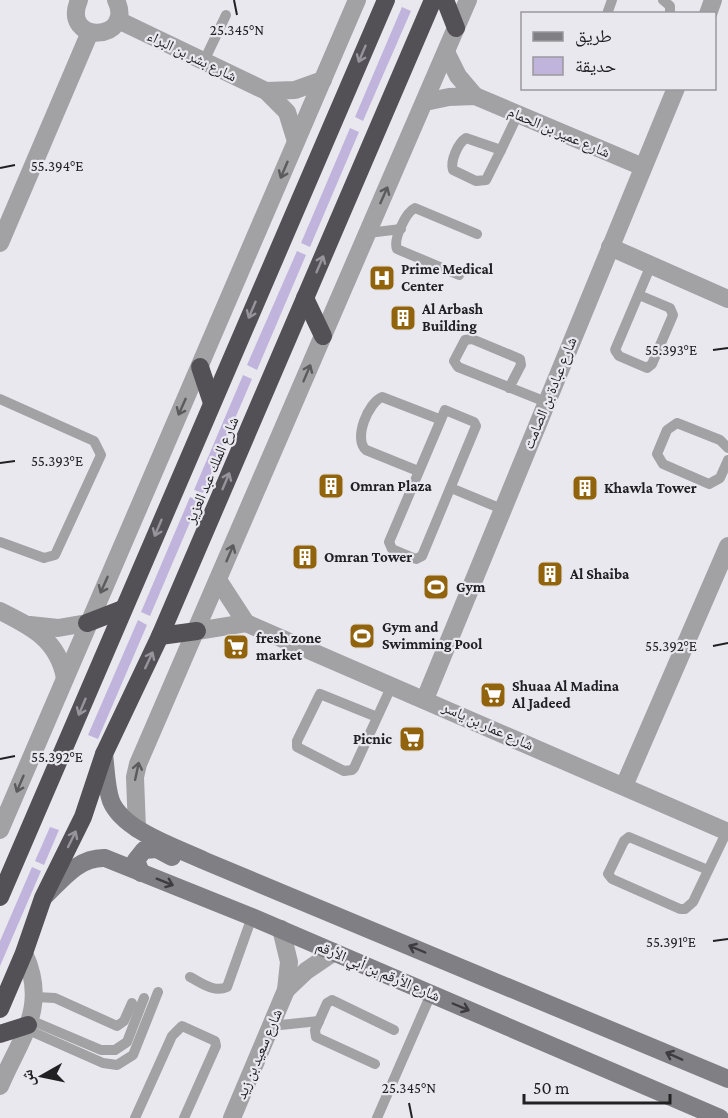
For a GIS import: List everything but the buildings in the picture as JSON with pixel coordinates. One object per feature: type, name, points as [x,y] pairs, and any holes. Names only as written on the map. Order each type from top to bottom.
[{"type":"highway","name":"شارع الملك عبد العزيز","points":[[0,897],[386,0]]},
{"type":"highway","name":"شارع الملك عبد العزيز","points":[[0,1009],[24,953],[43,898],[83,816],[104,754],[160,636],[433,0]]},
{"type":"highway","points":[[445,0],[456,27]]},
{"type":"highway","points":[[305,298],[322,336]]},
{"type":"highway","points":[[200,367],[212,403]]},
{"type":"highway","points":[[87,623],[123,609]]},
{"type":"highway","points":[[160,636],[197,631]]},
{"type":"highway","points":[[0,1034],[28,1025]]},
{"type":"street","points":[[79,0],[76,15],[83,28],[90,32],[106,32],[118,20],[120,7],[116,0]]},
{"type":"street","points":[[0,830],[87,623],[200,367],[357,0]]},
{"type":"street","points":[[137,829],[135,777],[138,764],[322,336],[447,54],[468,0]]},
{"type":"street","name":"شارع بشر بن البراء","points":[[118,20],[266,91],[287,112],[296,141]]},
{"type":"street","points":[[0,243],[90,32]]},
{"type":"street","name":"شارع عمير بن الحمام","points":[[447,54],[458,76],[475,96]]},
{"type":"street","name":"شارع بشر بن البراء","points":[[266,91],[295,90],[323,80]]},
{"type":"street","name":"شارع عبادة بن الصامت","points":[[425,699],[675,90]]},
{"type":"street","name":"شارع عمير بن الحمام","points":[[425,102],[450,97],[475,96],[643,167]]},
{"type":"street","points":[[610,247],[728,299]]},
{"type":"street","points":[[624,786],[723,572],[728,546]]},
{"type":"street","points":[[197,631],[246,623],[218,580]]},
{"type":"street","points":[[0,611],[28,625],[53,646],[65,678]]},
{"type":"street","points":[[28,625],[58,627],[87,623]]},
{"type":"street","name":"شارع عمار بن ياسر","points":[[246,623],[727,831]]},
{"type":"street","points":[[104,754],[111,801],[118,812],[137,829],[205,861],[728,1080]]},
{"type":"street","points":[[141,873],[136,860],[144,850],[150,848],[181,862],[193,864],[205,861]]},
{"type":"street","name":"شارع الأرقم بن أبي الأرقم","points":[[43,898],[82,862],[93,857],[105,858],[252,917],[720,1118]]},
{"type":"street","name":"شارع سعيد بن زيد","points":[[232,1118],[286,990],[289,962],[280,929]]},
{"type":"street","name":"شارع سعيد بن زيد","points":[[286,990],[306,971],[334,952]]},
{"type":"street","points":[[0,1086],[28,1025],[36,997],[32,970],[24,953]]},
{"type":"lane","points":[[663,0],[670,6],[670,12]]},
{"type":"lane","points":[[204,61],[225,15]]},
{"type":"lane","points":[[501,150],[466,138],[461,141],[452,167],[457,174],[483,182],[489,178],[518,114]]},
{"type":"lane","points":[[459,275],[397,249],[395,244],[401,229],[409,212],[415,208],[477,234]]},
{"type":"lane","points":[[368,233],[401,229]]},
{"type":"lane","points":[[639,295],[670,308],[673,315],[652,364],[646,368],[619,356],[615,350],[651,266]]},
{"type":"lane","points":[[509,388],[521,365],[520,359],[472,339],[465,340],[455,359],[456,366],[509,388],[546,402]]},
{"type":"lane","points":[[418,471],[366,450],[360,444],[359,435],[375,402],[382,397],[439,419]]},
{"type":"lane","points":[[0,399],[94,441],[101,455],[55,555],[44,558],[0,542]]},
{"type":"lane","points":[[448,410],[476,424],[420,558],[416,559],[392,549],[390,540],[439,419],[443,411],[448,410]]},
{"type":"lane","points":[[727,467],[717,481],[705,484],[663,464],[657,454],[668,430],[677,423],[720,440],[728,448]]},
{"type":"lane","points":[[451,488],[502,509]]},
{"type":"lane","points":[[377,717],[320,693],[297,741],[297,747],[349,772],[354,768],[392,685]]},
{"type":"lane","points":[[708,870],[628,837],[608,874],[612,879],[680,909],[690,906],[708,870],[727,831]]},
{"type":"lane","points":[[190,977],[212,988],[220,990],[227,987],[252,917]]},
{"type":"lane","points":[[28,1025],[103,1062],[117,1065],[128,1060],[136,1049],[158,992]]},
{"type":"lane","points":[[377,1118],[431,994]]},
{"type":"lane","points":[[36,997],[55,998],[117,1026],[124,1021],[132,1003]]},
{"type":"lane","points":[[28,1025],[101,1050],[115,1050],[127,1042],[144,998]]},
{"type":"lane","points":[[375,1064],[316,1037],[314,1032],[319,1021],[331,1000],[394,1030]]},
{"type":"lane","points":[[271,1026],[319,1021]]},
{"type":"lane","points":[[135,1118],[172,1036],[182,1026],[215,1041],[216,1046],[184,1118]]},
{"type":"green space","points":[[402,7],[411,11],[363,121],[355,117]]},
{"type":"green space","points":[[350,128],[359,132],[310,247],[301,243]]},
{"type":"green space","points":[[297,251],[306,255],[257,370],[247,365]]},
{"type":"green space","points":[[243,375],[252,379],[203,493],[194,490]]},
{"type":"green space","points":[[190,497],[199,501],[150,616],[141,612]]},
{"type":"green space","points":[[138,620],[147,625],[98,739],[88,735]]},
{"type":"green space","points":[[50,827],[59,830],[44,865],[35,861]]},
{"type":"green space","points":[[32,867],[41,871],[0,966],[0,941]]},
{"type":"place","name":"Prime Medical Center","points":[[382,278]]},
{"type":"place","name":"Al Arbash Building","points":[[403,318]]},
{"type":"place","name":"Omran Plaza","points":[[331,486]]},
{"type":"place","name":"Khawla Tower","points":[[585,488]]},
{"type":"place","name":"Omran Tower","points":[[305,557]]},
{"type":"place","name":"Al Shaiba","points":[[550,574]]},
{"type":"place","name":"Gym","points":[[436,587]]},
{"type":"place","name":"Gym and Swimming Pool","points":[[362,636]]},
{"type":"place","name":"fresh zone market","points":[[236,647]]},
{"type":"place","name":"Shuaa Al Madina Al Jadeed","points":[[493,695]]},
{"type":"place","name":"Picnic","points":[[412,739]]}]
